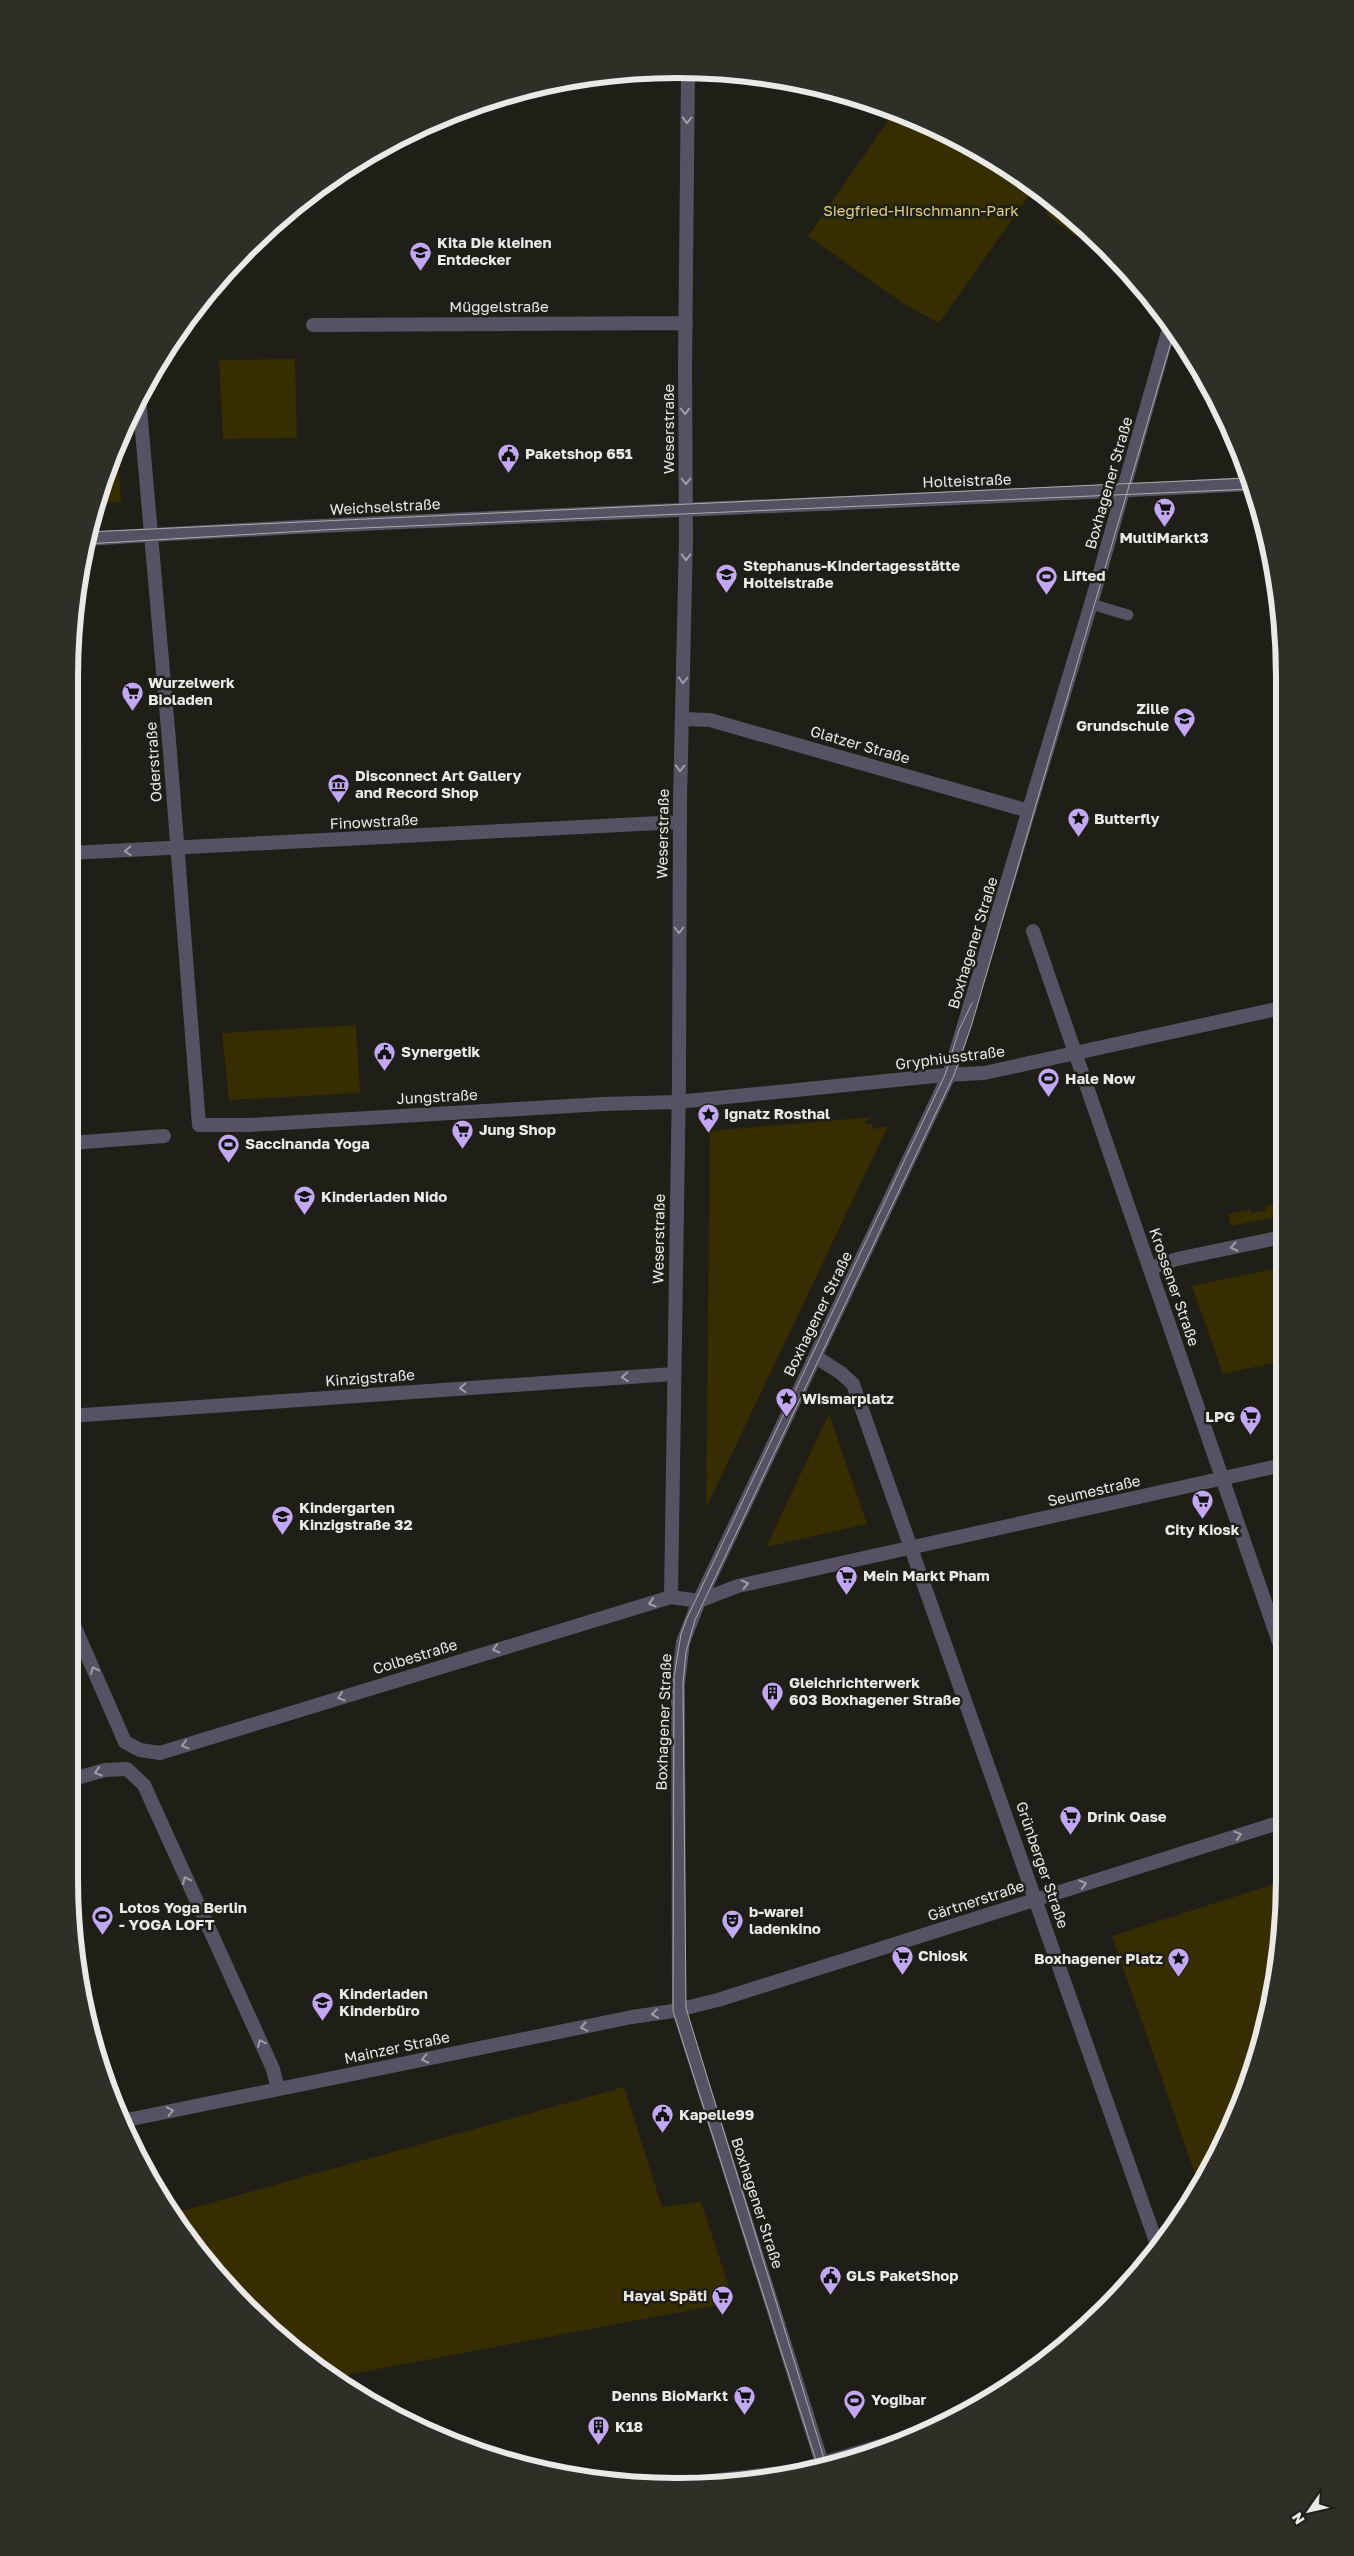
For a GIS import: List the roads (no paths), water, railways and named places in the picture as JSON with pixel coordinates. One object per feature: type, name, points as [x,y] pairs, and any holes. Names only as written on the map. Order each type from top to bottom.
[{"type":"street","name":"Weserstraße","points":[[671,1597],[680,822],[686,509],[688,78]]},
{"type":"street","name":"Müggelstraße","points":[[313,325],[686,323]]},
{"type":"street","name":"Boxhagener Straße","points":[[821,2461],[678,2010],[678,1684],[683,1642],[699,1601],[949,1075],[1091,604],[1168,333]]},
{"type":"street","name":"Oderstraße","points":[[139,412],[170,752],[199,1125]]},
{"type":"street","name":"Holteistraße","points":[[686,509],[1245,484]]},
{"type":"street","name":"Weichselstraße","points":[[94,538],[686,509]]},
{"type":"street","name":"Glatzer Straße","points":[[682,719],[710,720],[1029,811]]},
{"type":"street","name":"Finowstraße","points":[[78,853],[680,822]]},
{"type":"street","name":"Krossener Straße","points":[[1033,931],[1276,1634]]},
{"type":"street","name":"Gryphiusstraße","points":[[677,1102],[984,1073],[1276,1009]]},
{"type":"street","name":"Jungstraße","points":[[199,1125],[249,1125],[602,1104],[677,1102]]},
{"type":"street","points":[[78,1142],[164,1136]]},
{"type":"street","points":[[1150,1268],[1177,1259],[1276,1238]]},
{"type":"street","points":[[699,1601],[738,1586],[912,1548],[852,1384],[842,1373],[816,1357]]},
{"type":"street","name":"Kinzigstraße","points":[[78,1415],[674,1374]]},
{"type":"street","name":"Seumestraße","points":[[912,1548],[1276,1467]]},
{"type":"street","name":"Grünberger Straße","points":[[912,1548],[1156,2240]]},
{"type":"street","name":"Colbestraße","points":[[78,1635],[125,1742],[140,1750],[160,1752],[671,1597],[699,1601]]},
{"type":"street","points":[[78,1778],[105,1770],[128,1769],[144,1785],[273,2069],[278,2089]]},
{"type":"street","name":"Gärtnerstraße","points":[[678,2010],[718,2000],[1276,1824]]},
{"type":"street","name":"Mainzer Straße","points":[[128,2119],[624,2019],[678,2010]]},
{"type":"lane","points":[[1091,604],[1128,615]]},
{"type":"tram line","points":[[824,2460],[686,2008],[683,1684],[686,1652],[695,1620],[954,1075],[971,1027],[1172,339]]},
{"type":"tram line","points":[[96,532],[1243,478]]},
{"type":"tram line","points":[[93,544],[340,529],[1247,489]]},
{"type":"tram line","points":[[816,2462],[673,2011],[674,1677],[681,1634],[687,1618],[945,1075],[959,1030],[972,1003]]},
{"type":"place","name":"Kita Die kleinen Entdecker","points":[[421,271]]},
{"type":"place","name":"Paketshop 651","points":[[509,473]]},
{"type":"place","name":"MultiMarkt3","points":[[1164,528]]},
{"type":"place","name":"Stephanus-Kindertagesstätte Holteistraße","points":[[727,594]]},
{"type":"place","name":"Lifted","points":[[1047,595]]},
{"type":"place","name":"Wurzelwerk Bioladen","points":[[132,711]]},
{"type":"place","name":"Zille Grundschule","points":[[1185,737]]},
{"type":"place","name":"Disconnect Art Gallery and Record Shop","points":[[339,804]]},
{"type":"place","name":"Butterfly","points":[[1078,838]]},
{"type":"place","name":"Synergetik","points":[[385,1071]]},
{"type":"place","name":"Hale Now","points":[[1049,1098]]},
{"type":"place","name":"Ignatz Rosthal","points":[[708,1133]]},
{"type":"place","name":"Jung Shop","points":[[463,1149]]},
{"type":"place","name":"Saccinanda Yoga","points":[[229,1163]]},
{"type":"place","name":"Kinderladen Nido","points":[[305,1216]]},
{"type":"place","name":"Wismarplatz","points":[[786,1418]]},
{"type":"place","name":"LPG","points":[[1251,1436]]},
{"type":"place","name":"City Kiosk","points":[[1202,1520]]},
{"type":"place","name":"Kindergarten Kinzigstraße 32","points":[[283,1536]]},
{"type":"place","name":"Mein Markt Pham","points":[[847,1595]]},
{"type":"place","name":"Gleichrichterwerk 603 Boxhagener Straße","points":[[773,1711]]},
{"type":"place","name":"Drink Oase","points":[[1071,1836]]},
{"type":"place","name":"Lotos Yoga Berlin - YOGA LOFT","points":[[103,1936]]},
{"type":"place","name":"b-ware! ladenkino","points":[[733,1940]]},
{"type":"place","name":"Chiosk","points":[[902,1975]]},
{"type":"place","name":"Boxhagener Platz","points":[[1179,1978]]},
{"type":"place","name":"Kinderladen Kinderbüro","points":[[323,2022]]},
{"type":"place","name":"Kapelle99","points":[[663,2134]]},
{"type":"place","name":"GLS PaketShop","points":[[830,2295]]},
{"type":"place","name":"Hayal Späti","points":[[723,2315]]},
{"type":"place","name":"Denns BioMarkt","points":[[744,2415]]},
{"type":"place","name":"Yogibar","points":[[855,2419]]},
{"type":"place","name":"K18","points":[[599,2446]]},
{"type":"park label","name":"Siegfried-Hirschmann-Park","points":[[921,211]]}]
